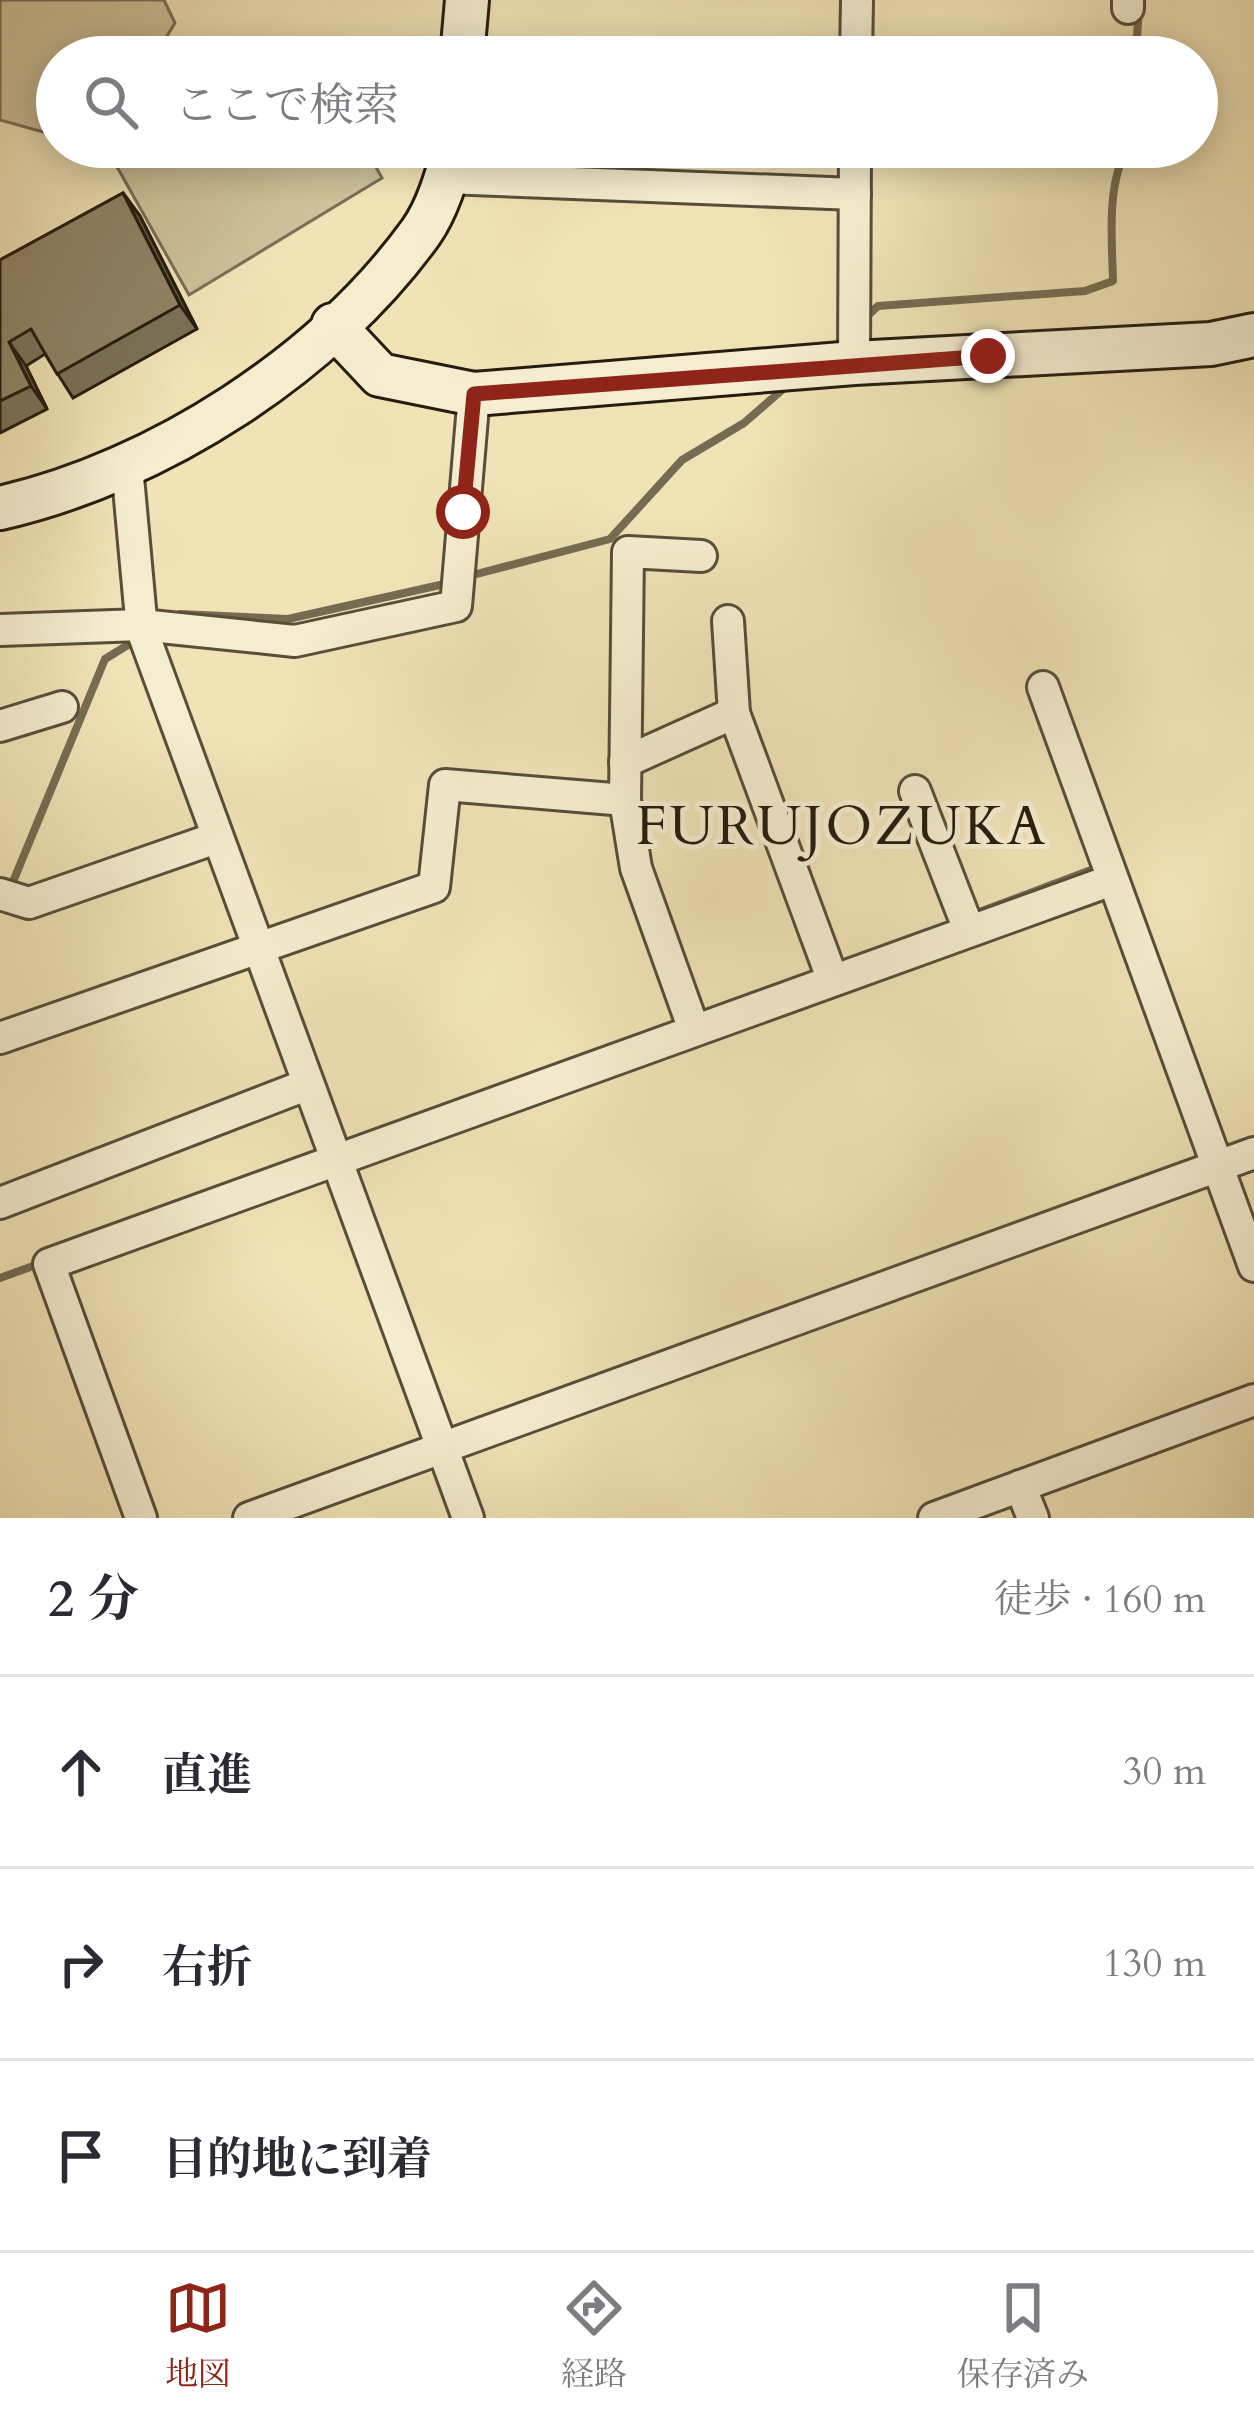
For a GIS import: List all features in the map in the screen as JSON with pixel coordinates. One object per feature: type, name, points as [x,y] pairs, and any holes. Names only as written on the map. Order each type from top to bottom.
[{"type":"street","points":[[463,36],[466,0]]},
{"type":"street","points":[[856,36],[857,0]]},
{"type":"street","points":[[0,508],[127,466],[262,389],[333,325],[423,230],[449,168]]},
{"type":"street","points":[[516,168],[855,194]]},
{"type":"street","points":[[854,364],[855,168]]},
{"type":"street","points":[[333,325],[380,375],[474,394],[854,364],[1211,344],[1254,335]]},
{"type":"street","points":[[0,630],[295,641],[455,606],[474,394]]},
{"type":"street","points":[[127,466],[152,633],[216,838],[468,1518]]},
{"type":"street","points":[[693,1027],[636,868],[625,800],[628,552],[701,556]]},
{"type":"street","points":[[728,621],[734,713],[832,978]]},
{"type":"street","points":[[1042,687],[1214,1168],[1254,1266]]},
{"type":"street","points":[[0,726],[62,707]]},
{"type":"street","points":[[625,762],[734,713]]},
{"type":"street","points":[[0,1038],[434,887],[445,785],[625,800]]},
{"type":"street","points":[[915,791],[969,930]]},
{"type":"street","points":[[0,894],[28,903],[216,838]]},
{"type":"street","points":[[141,1518],[49,1264],[693,1027],[1112,880]]},
{"type":"street","points":[[0,1203],[306,1085]]},
{"type":"street","points":[[249,1518],[1254,1153]]},
{"type":"street","points":[[934,1518],[1254,1400]]},
{"type":"street","points":[[1020,1486],[1033,1518]]},
{"type":"shaded area","points":[[0,0],[164,0],[175,23],[167,36],[36,36],[36,130],[0,120]]},
{"type":"shaded area","points":[[118,168],[377,168],[382,178],[189,295]]},
{"type":"building","points":[[123,193],[180,305],[57,374],[31,329],[9,342],[31,386],[0,401],[0,260]]},
{"type":"waterway","points":[[1137,36],[1139,9]]},
{"type":"waterway","points":[[865,318],[878,306],[1085,291],[1113,281],[1113,195],[1119,168]]},
{"type":"waterway","points":[[469,576],[610,539],[682,460],[744,423],[790,383]]},
{"type":"waterway","points":[[180,614],[288,619],[449,583]]},
{"type":"waterway","points":[[10,889],[105,659],[136,640]]},
{"type":"waterway","points":[[974,914],[1091,870]]},
{"type":"waterway","points":[[0,1278],[44,1262]]},
{"type":"district","name":"FURUJOZUKA","points":[[842,827]]},
{"type":"route","points":[[463,512],[474,394],[988,356]]}]
